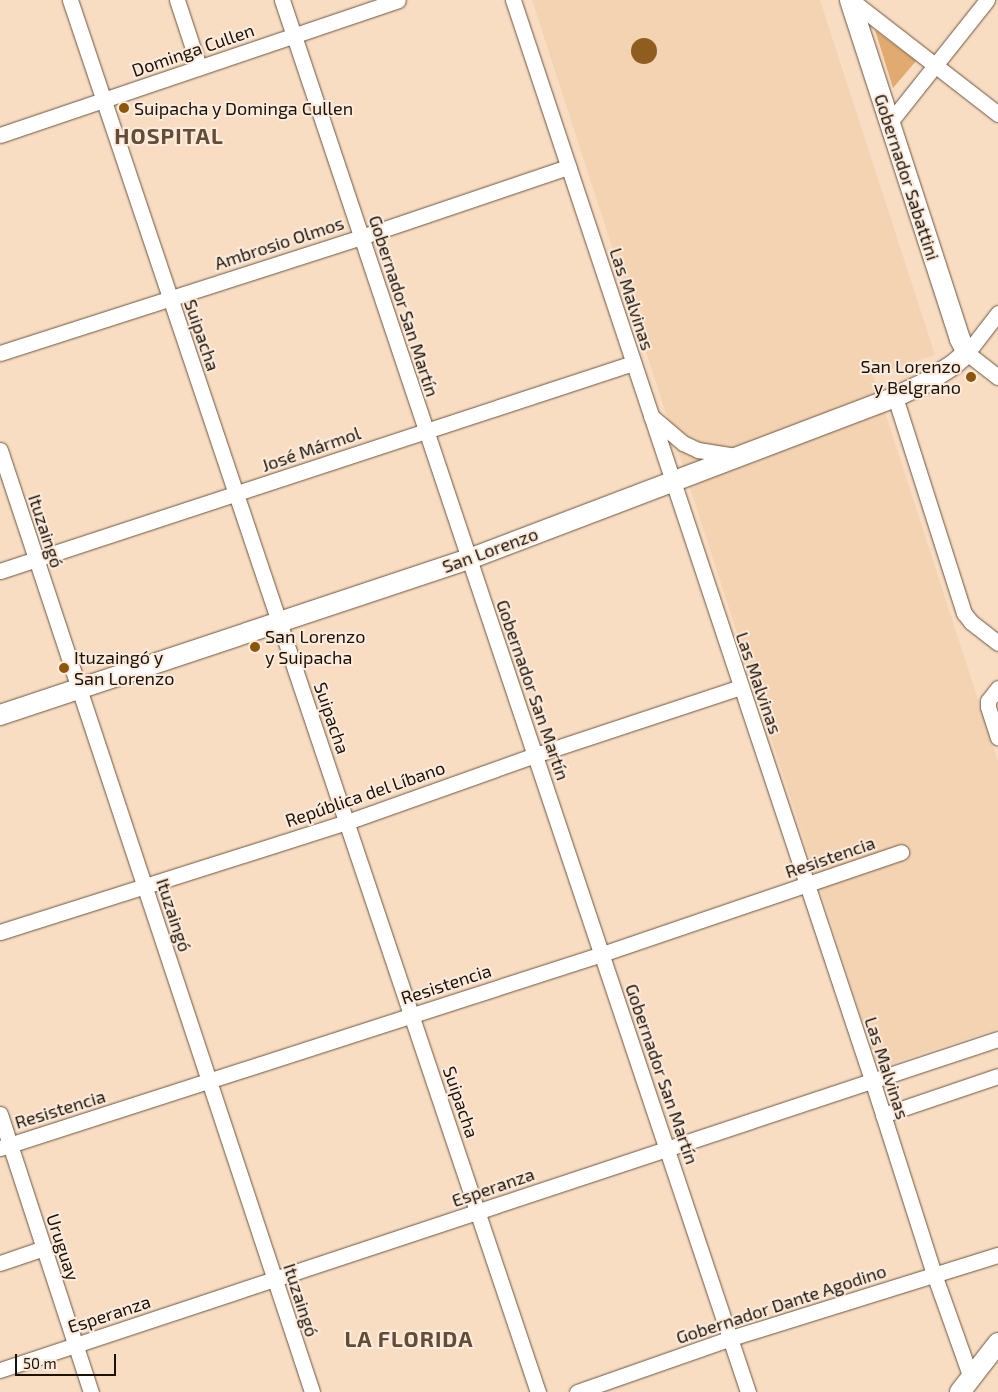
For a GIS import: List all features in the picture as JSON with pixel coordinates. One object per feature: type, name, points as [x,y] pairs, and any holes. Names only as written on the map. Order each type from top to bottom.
[{"type":"main road","name":"Gobernador Sabattini","points":[[851,0],[960,340],[967,353]]},
{"type":"main road","name":"San Lorenzo","points":[[0,716],[469,558],[672,482],[895,397],[942,374],[967,353]]},
{"type":"main road","points":[[966,1385],[998,1343]]},
{"type":"street","name":"Suipacha","points":[[70,0],[538,1392]]},
{"type":"street","points":[[177,0],[199,67]]},
{"type":"street","name":"Gobernador San Martín","points":[[282,0],[748,1392]]},
{"type":"street","name":"Dominga Cullen","points":[[0,135],[398,0]]},
{"type":"street","name":"Las Malvinas","points":[[512,0],[872,1080],[934,1274],[966,1385]]},
{"type":"street","points":[[851,0],[998,114]]},
{"type":"street","points":[[890,122],[987,0]]},
{"type":"street","name":"Ambrosio Olmos","points":[[0,353],[361,237],[568,167]]},
{"type":"street","points":[[998,313],[967,353],[998,377]]},
{"type":"street","name":"José Mármol","points":[[0,571],[633,363]]},
{"type":"street","points":[[895,397],[964,612],[971,622],[998,643]]},
{"type":"street","points":[[650,415],[683,443],[698,450],[740,456]]},
{"type":"street","name":"Ituzaingó","points":[[0,450],[312,1392]]},
{"type":"street","name":"República del Líbano","points":[[0,932],[347,822],[535,755],[741,687]]},
{"type":"street","points":[[998,688],[988,701],[988,707],[998,737]]},
{"type":"street","name":"Resistencia","points":[[5,1146],[209,1082],[411,1014],[602,954],[901,852]]},
{"type":"street","name":"Esperanza","points":[[0,1370],[275,1281],[667,1148],[998,1039]]},
{"type":"street","points":[[883,1115],[998,1076]]},
{"type":"street","name":"Uruguay","points":[[0,1114],[5,1146],[44,1248],[91,1392]]},
{"type":"street","points":[[0,1263],[44,1248]]},
{"type":"street","name":"Gobernador Dante Agodino","points":[[577,1392],[731,1338],[934,1274],[998,1256]]},
{"type":"shaded area","points":[[532,0],[820,0],[935,355],[873,375],[998,761],[998,1029],[878,1068]]},
{"type":"shaded area","points":[[875,30],[916,61],[893,88]]},
{"type":"building","points":[[644,38],[653,42],[657,51],[653,60],[644,64],[635,60],[631,51],[635,42]]},
{"type":"place","name":"Suipacha y Dominga Cullen","points":[[124,108]]},
{"type":"place","name":"San Lorenzo y Belgrano","points":[[971,377]]},
{"type":"place","name":"San Lorenzo y Suipacha","points":[[255,647]]},
{"type":"place","name":"Ituzaingó y San Lorenzo","points":[[64,668]]},
{"type":"district","name":"HOSPITAL","points":[[169,136]]},
{"type":"district","name":"LA FLORIDA","points":[[409,1339]]}]
